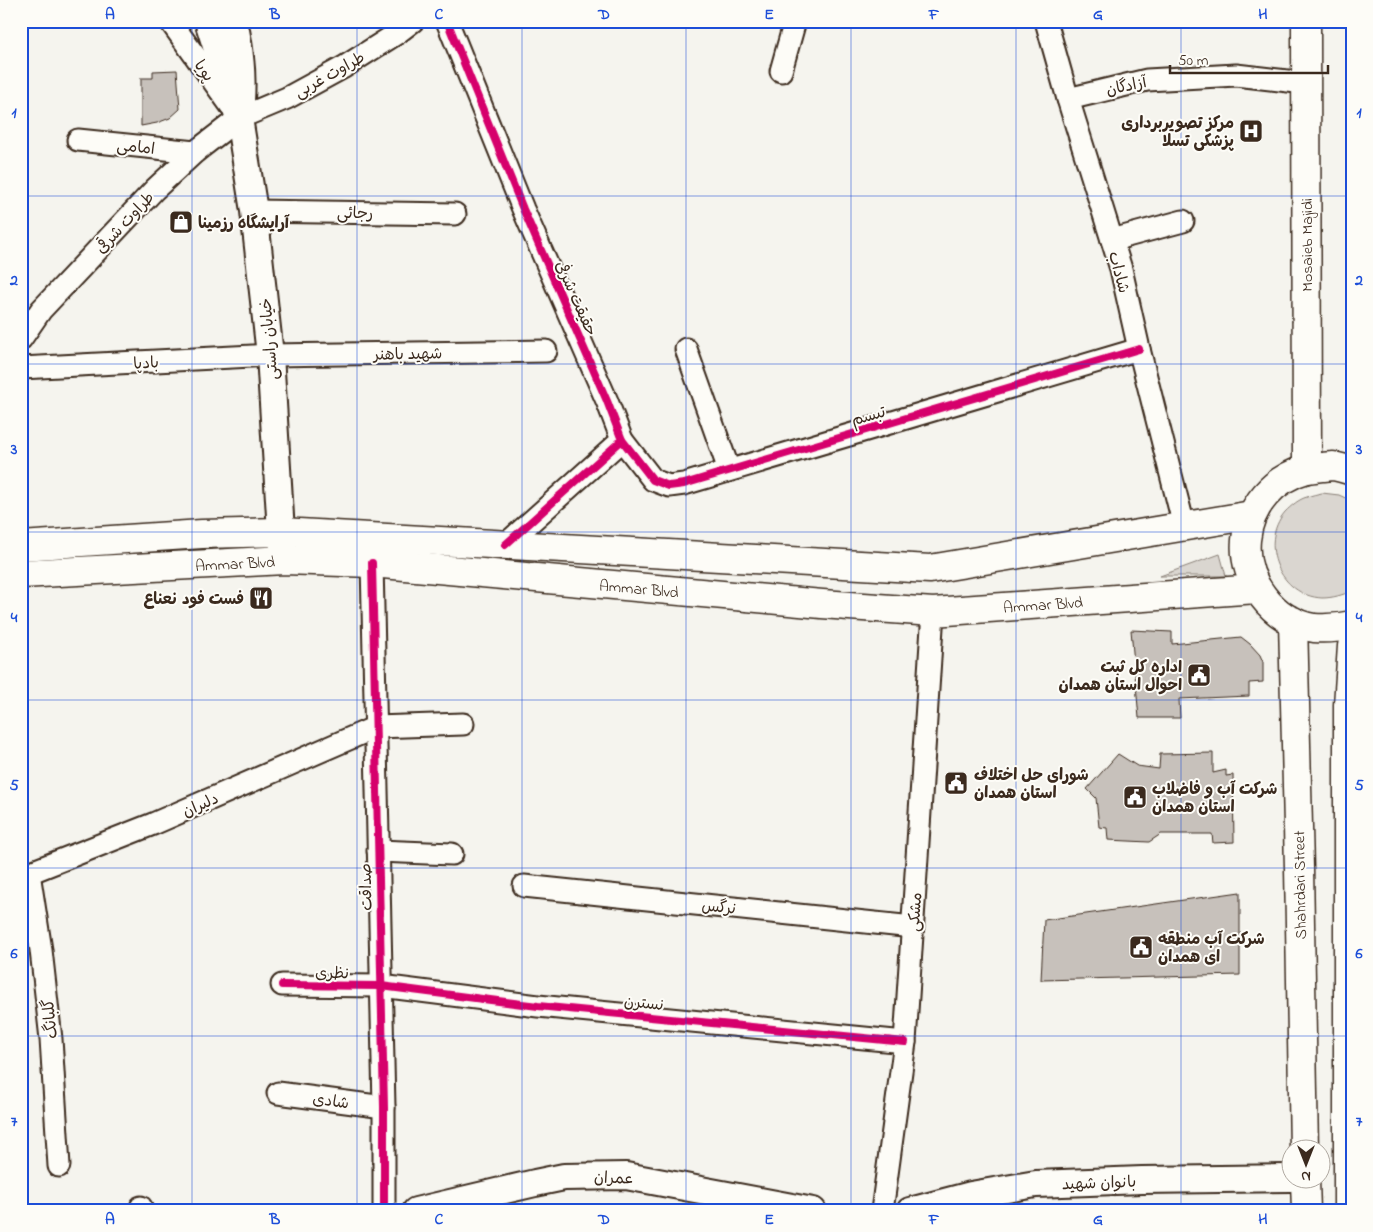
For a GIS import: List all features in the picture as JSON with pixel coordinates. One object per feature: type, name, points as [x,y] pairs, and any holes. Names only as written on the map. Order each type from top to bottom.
[{"type":"main road","name":"Mosaieb Majidi","points":[[1306,21],[1307,469]]},
{"type":"main road","points":[[1352,471],[1333,466],[1307,469],[1284,478],[1265,494],[1252,515],[1246,540],[1247,565],[1257,589],[1272,608],[1293,621],[1312,628],[1333,629],[1352,625]]},
{"type":"main road","name":"Ammar Blvd","points":[[25,542],[281,532],[930,569],[1252,515]]},
{"type":"main road","name":"Ammar Blvd","points":[[21,574],[284,560],[372,563],[822,604],[933,612],[1257,589]]},
{"type":"main road","name":"Shahrdari Street","points":[[1293,621],[1300,877],[1304,1140]]},
{"type":"main road","points":[[1348,1211],[1350,864],[1348,705],[1352,646]]},
{"type":"main road","points":[[1305,1190],[1306,1211]]},
{"type":"street","name":"پویا","points":[[170,21],[240,118]]},
{"type":"street","points":[[208,21],[240,118]]},
{"type":"street","points":[[234,21],[241,54],[240,118]]},
{"type":"street","name":"طراوت غربی","points":[[240,118],[287,98],[344,67],[413,21]]},
{"type":"street","name":"حقیقت شرفی","points":[[447,21],[523,209],[622,440]]},
{"type":"street","points":[[781,71],[796,21]]},
{"type":"street","name":"شاداب","points":[[1046,21],[1121,269],[1139,349],[1184,526]]},
{"type":"street","name":"آزادگان","points":[[1068,98],[1147,80],[1236,74],[1305,83]]},
{"type":"street","name":"طراوت شرقی","points":[[21,339],[40,310],[155,189],[195,152],[240,118]]},
{"type":"street","name":"خیابان راستی","points":[[240,118],[254,211],[270,355],[284,560]]},
{"type":"street","name":"امامی","points":[[78,140],[195,152]]},
{"type":"street","name":"رجائی","points":[[254,211],[455,214]]},
{"type":"street","points":[[1112,240],[1182,220]]},
{"type":"street","points":[[686,349],[729,470]]},
{"type":"street","name":"تبسم","points":[[622,440],[653,480],[669,486],[684,484],[1139,349]]},
{"type":"street","name":"شهید باهنر","points":[[270,355],[546,351]]},
{"type":"street","name":"بادپا","points":[[21,368],[270,355]]},
{"type":"street","points":[[505,545],[622,440]]},
{"type":"street","name":"صداقت","points":[[372,563],[384,1107],[384,1211]]},
{"type":"street","name":"مشکی","points":[[882,1211],[905,1042],[933,612]]},
{"type":"street","points":[[376,728],[464,724]]},
{"type":"street","name":"دلیران","points":[[25,874],[153,824],[376,728]]},
{"type":"street","points":[[378,851],[452,854]]},
{"type":"street","name":"گلبانگ","points":[[25,874],[41,950],[52,1039],[59,1166]]},
{"type":"street","name":"نرگس","points":[[524,886],[913,927]]},
{"type":"street","name":"نظری","points":[[282,985],[381,986]]},
{"type":"street","name":"نسترن","points":[[381,986],[538,1006],[905,1042]]},
{"type":"street","name":"شادی","points":[[278,1093],[384,1107]]},
{"type":"street","name":"عمران","points":[[416,1211],[535,1182],[564,1177],[626,1176],[813,1211]]},
{"type":"street","name":"بانوان شهید","points":[[910,1211],[972,1195],[1036,1184],[1280,1178]]},
{"type":"shaded area","points":[[1322,493],[1339,495],[1352,501],[1352,591],[1322,598],[1307,595],[1295,588],[1285,578],[1278,566],[1274,553],[1273,539],[1277,525],[1287,510],[1301,499]]},
{"type":"shaded area","points":[[1220,554],[1226,576],[1160,576]]},
{"type":"building","points":[[177,70],[180,109],[170,118],[141,126],[141,78],[153,78],[153,71]]},
{"type":"building","name":"اداره کل ثبت احوال استان همدان","points":[[1131,630],[1172,632],[1172,644],[1241,637],[1260,655],[1263,662],[1263,682],[1249,683],[1249,696],[1179,699],[1180,718],[1139,718]]},
{"type":"building","name":"شرکت آب و فاضلاب استان همدان","points":[[1213,753],[1213,773],[1226,770],[1226,776],[1233,775],[1234,842],[1213,843],[1212,834],[1161,834],[1149,842],[1108,840],[1107,828],[1099,827],[1096,798],[1087,789],[1118,754],[1137,766],[1159,769],[1160,754]]},
{"type":"building","name":"شرکت آب منطقه ای همدان","points":[[1240,892],[1240,975],[1041,980],[1044,920]]},
{"type":"cycle path","points":[[447,21],[523,209],[607,401],[622,440],[505,545]]},
{"type":"cycle path","points":[[622,440],[653,480],[669,486],[684,484],[1139,349]]},
{"type":"cycle path","points":[[372,563],[384,1107],[384,1211]]},
{"type":"cycle path","points":[[282,985],[381,986],[538,1006],[905,1042]]},
{"type":"place","name":"مرکز تصویربرداری پزشکی تسلا","points":[[1251,131]]},
{"type":"place","name":"آرایشگاه رزمینا","points":[[181,222]]},
{"type":"place","name":"فست فود نعناع","points":[[261,598]]},
{"type":"place","name":"اداره کل ثبت احوال استان همدان","points":[[1199,675]]},
{"type":"place","name":"شوراى حل اختلاف استان همدان","points":[[956,783]]},
{"type":"place","name":"شرکت آب و فاضلاب استان همدان","points":[[1135,797]]},
{"type":"place","name":"شرکت آب منطقه ای همدان","points":[[1141,947]]}]
